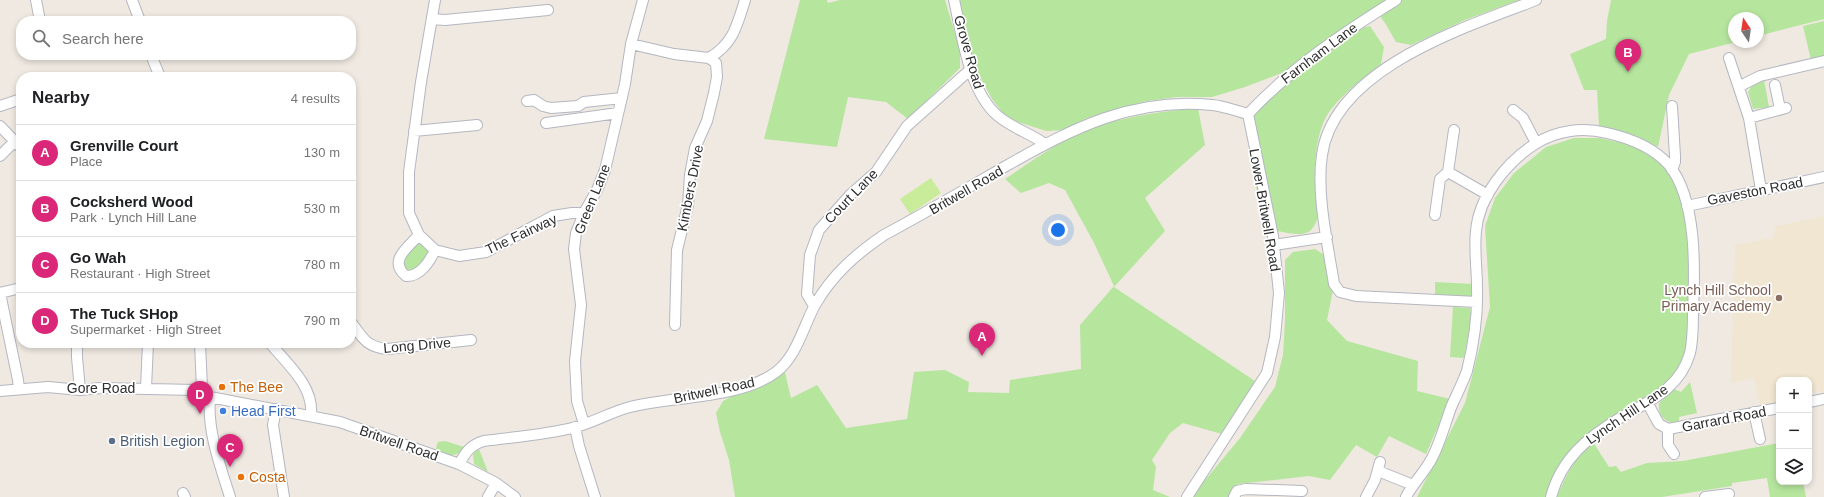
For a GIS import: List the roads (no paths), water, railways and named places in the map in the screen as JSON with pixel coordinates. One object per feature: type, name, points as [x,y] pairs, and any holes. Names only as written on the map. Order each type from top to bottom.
[{"type":"street","points":[[36,0],[39,16]]},
{"type":"street","points":[[132,0],[138,16]]},
{"type":"street","name":"The Fairway","points":[[435,0],[409,172],[409,213],[419,235],[435,250],[459,256],[486,252],[553,216],[584,213]]},
{"type":"street","name":"Green Lane","points":[[595,497],[579,446],[575,360],[581,305],[574,249],[576,233],[605,170],[622,98],[631,44],[643,0]]},
{"type":"street","points":[[631,44],[674,54],[708,58],[722,51],[730,41],[745,0]]},
{"type":"street","name":"Grove Road","points":[[954,0],[971,69],[979,91],[986,104],[998,116],[1045,144]]},
{"type":"street","name":"Farnham Lane","points":[[1248,114],[1270,90],[1337,37],[1396,0]]},
{"type":"street","points":[[1477,302],[1356,296],[1340,292],[1334,284],[1320,184],[1322,154],[1330,130],[1340,110],[1362,87],[1400,58],[1449,34],[1536,0]]},
{"type":"street","points":[[432,19],[445,20],[548,10]]},
{"type":"street","name":"Kimbers Drive","points":[[675,325],[677,250],[688,205],[690,175],[695,148],[707,121],[718,76],[716,63],[708,58]]},
{"type":"street","points":[[1729,58],[1740,86],[1749,118],[1762,190]]},
{"type":"street","points":[[153,60],[158,72]]},
{"type":"street","points":[[1740,86],[1760,76],[1824,61]]},
{"type":"street","name":"Court Lane","points":[[814,306],[807,294],[810,255],[819,230],[850,195],[876,172],[907,126],[971,69]]},
{"type":"street","points":[[1749,118],[1783,109],[1775,85]]},
{"type":"street","points":[[527,101],[534,100],[543,106],[552,108],[578,106],[584,102],[622,98]]},
{"type":"street","points":[[0,106],[16,101]]},
{"type":"street","name":"Britwell Road","points":[[210,397],[311,415],[340,422],[459,464],[466,451],[474,444],[579,425],[630,407],[718,393],[760,381],[776,372],[787,360],[814,306],[836,275],[863,249],[884,235],[1045,144],[1086,124],[1110,116],[1161,105],[1214,105],[1248,114]]},
{"type":"street","points":[[1672,106],[1675,156],[1672,170]]},
{"type":"street","points":[[1513,110],[1523,118],[1536,143]]},
{"type":"street","points":[[546,123],[618,113]]},
{"type":"street","name":"Lower Britwell Road","points":[[1187,497],[1268,373],[1275,337],[1279,293],[1274,245],[1248,114]]},
{"type":"street","points":[[414,131],[477,125]]},
{"type":"street","points":[[0,126],[16,144]]},
{"type":"street","name":"Lynch Hill Lane","points":[[1406,497],[1432,460],[1466,373],[1475,334],[1477,302],[1476,230],[1481,209],[1501,175],[1522,153],[1536,143],[1554,134],[1582,129],[1598,131],[1628,139],[1651,150],[1672,170],[1680,184],[1687,206],[1695,278],[1693,327],[1690,354],[1676,379],[1663,394],[1594,434],[1575,451],[1563,469],[1551,497]]},
{"type":"street","points":[[1435,215],[1440,179],[1448,172],[1454,130]]},
{"type":"street","points":[[0,156],[16,146]]},
{"type":"street","points":[[1448,172],[1488,195]]},
{"type":"street","name":"Gaveston Road","points":[[1687,206],[1824,177]]},
{"type":"street","points":[[419,235],[400,257],[398,263],[400,270],[406,276],[417,273],[435,250]]},
{"type":"street","points":[[1274,245],[1327,237]]},
{"type":"street","points":[[16,289],[0,293],[19,389]]},
{"type":"street","name":"Long Drive","points":[[356,329],[365,341],[376,348],[387,349],[471,340]]},
{"type":"street","points":[[77,348],[76,357],[80,390]]},
{"type":"street","points":[[145,348],[146,388]]},
{"type":"street","points":[[200,348],[202,388],[210,397],[209,412],[213,438],[230,497]]},
{"type":"street","points":[[274,348],[306,387],[312,405],[311,415]]},
{"type":"street","name":"Gore Road","points":[[0,392],[48,387],[80,390],[100,388],[196,390],[202,388]]},
{"type":"street","points":[[1812,401],[1824,399]]},
{"type":"street","points":[[1648,404],[1659,424],[1668,429],[1669,450]]},
{"type":"street","name":"Garrard Road","points":[[1668,429],[1776,408]]},
{"type":"street","points":[[276,409],[273,425],[284,497]]},
{"type":"street","points":[[1754,412],[1760,439]]},
{"type":"street","points":[[459,464],[496,482],[515,497]]},
{"type":"street","points":[[1366,497],[1375,480],[1379,467],[1413,485]]},
{"type":"street","points":[[488,497],[496,482]]},
{"type":"street","points":[[1234,497],[1237,491],[1246,489],[1302,491]]},
{"type":"street","points":[[1705,497],[1729,494]]},
{"type":"place","name":"Cocksherd Wood","points":[[1628,72]]},
{"type":"place","name":"Lynch Hill School Primary Academy","points":[[1779,298]]},
{"type":"place","name":"Grenville Court","points":[[982,356]]},
{"type":"place","name":"The Bee","points":[[222,387]]},
{"type":"place","name":"Head First","points":[[223,411]]},
{"type":"place","name":"The Tuck SHop","points":[[200,414]]},
{"type":"place","name":"British Legion","points":[[112,441]]},
{"type":"place","name":"Go Wah","points":[[230,467]]},
{"type":"place","name":"Costa","points":[[241,477]]}]
